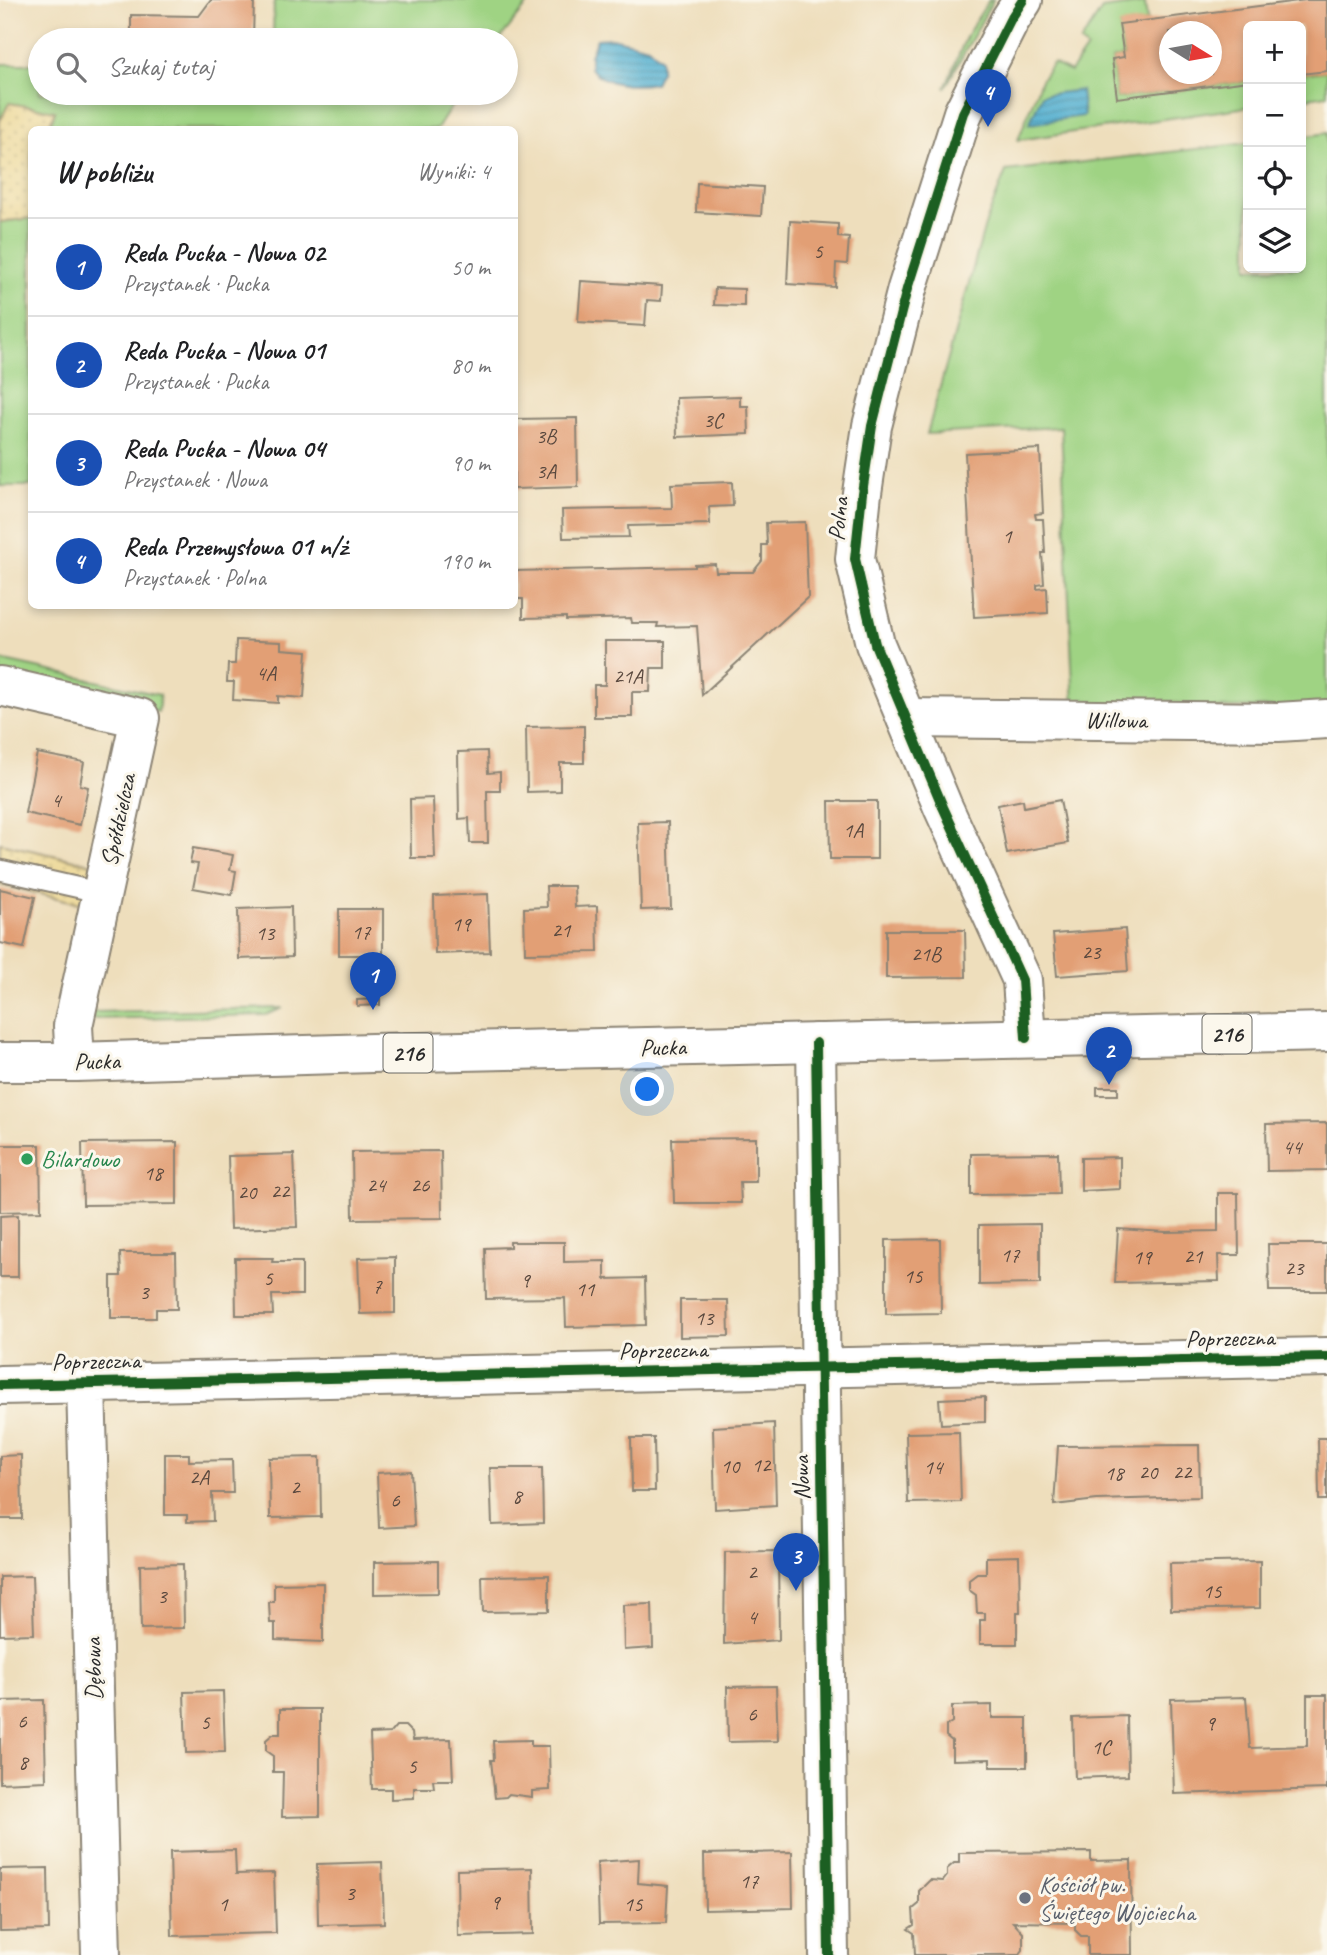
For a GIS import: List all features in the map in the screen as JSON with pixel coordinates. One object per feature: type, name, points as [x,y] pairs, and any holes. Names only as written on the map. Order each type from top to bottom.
[{"type":"street","name":"Polna","points":[[1023,0],[1010,20],[963,113],[907,289],[872,426],[855,559],[875,644],[943,807],[1023,981],[1026,1038]]},
{"type":"street","name":"Spółdzielcza","points":[[0,686],[140,718],[73,1026],[75,1062]]},
{"type":"street","name":"Willowa","points":[[906,718],[1278,722],[1327,719]]},
{"type":"street","name":"Pucka","points":[[0,1062],[1327,1032]]},
{"type":"street","name":"Nowa","points":[[816,1043],[829,1955]]},
{"type":"street","name":"Poprzeczna","points":[[0,1384],[1327,1357]]},
{"type":"street","name":"Dębowa","points":[[86,1383],[101,1955]]},
{"type":"lane","points":[[0,870],[102,893]]},
{"type":"green space","points":[[274,0],[531,0],[509,28],[273,28]]},
{"type":"green space","points":[[989,0],[993,0],[945,88],[967,35]]},
{"type":"green space","points":[[1145,3],[1147,21],[1120,25],[1124,57],[1112,59],[1117,98],[1243,82],[1243,108],[1018,140],[1041,80],[1053,63],[1070,72],[1087,48],[1080,43],[1102,9]]},
{"type":"green space","points":[[0,64],[28,64],[28,105],[452,105],[439,126],[49,126],[55,112],[0,121]]},
{"type":"green space","points":[[1327,71],[1327,95],[1306,98],[1306,73]]},
{"type":"green space","points":[[1327,133],[1327,707],[1074,709],[1061,427],[927,434],[985,225],[1006,171],[1243,144],[1243,273],[1306,273],[1306,136]]},
{"type":"green space","points":[[28,218],[28,486],[0,486],[0,222]]},
{"type":"green space","points":[[0,660],[160,695],[158,712],[0,674]]},
{"type":"green space","points":[[283,1008],[266,1015],[92,1019],[92,1012]]},
{"type":"sand","points":[[9,103],[55,111],[49,126],[28,126],[28,218],[0,222],[0,121]]},
{"type":"sand","points":[[0,843],[92,864],[84,904],[0,885]]},
{"type":"water","points":[[612,38],[648,47],[661,59],[661,71],[655,83],[620,84],[596,74],[590,68],[590,55],[597,39]]},
{"type":"water","points":[[1081,90],[1084,116],[1029,124],[1042,95]]},
{"type":"building","points":[[211,0],[254,0],[253,28],[131,28],[131,15],[199,16]]},
{"type":"building","points":[[1306,0],[1327,0],[1327,71],[1306,73],[1306,21],[1243,21],[1243,82],[1117,98],[1112,59],[1124,57],[1119,24]]},
{"type":"building","points":[[697,183],[763,187],[761,216],[696,212]]},
{"type":"building","points":[[790,221],[838,224],[838,237],[849,238],[847,264],[836,263],[835,287],[787,284]]},
{"type":"building","points":[[581,281],[662,286],[661,301],[647,300],[645,326],[578,322]]},
{"type":"building","points":[[715,288],[744,289],[744,306],[714,305]]},
{"type":"building","points":[[740,396],[740,406],[748,406],[749,434],[677,437],[676,398]]},
{"type":"building","points":[[577,418],[578,487],[518,489],[518,419]]},
{"type":"building","points":[[1040,449],[1043,513],[1035,514],[1036,519],[1043,519],[1045,553],[1042,553],[1044,584],[1037,585],[1037,589],[1047,588],[1048,613],[974,617],[965,453]]},
{"type":"building","points":[[732,482],[733,506],[709,507],[710,524],[628,526],[629,537],[563,538],[562,510],[672,508],[671,484]]},
{"type":"building","points":[[805,522],[808,597],[702,695],[697,626],[657,627],[658,623],[632,623],[631,618],[523,618],[523,599],[518,599],[518,571],[695,567],[715,564],[716,572],[753,572],[762,561],[762,545],[767,545],[766,523]]},
{"type":"building","points":[[236,640],[281,642],[281,649],[307,651],[304,698],[278,696],[278,703],[233,700],[234,682],[227,682],[228,664],[235,664]]},
{"type":"building","points":[[605,641],[665,641],[665,668],[651,668],[650,692],[632,692],[632,717],[594,717],[594,685],[605,685]]},
{"type":"building","points":[[584,726],[584,763],[560,763],[560,791],[527,792],[526,727]]},
{"type":"building","points":[[487,751],[488,773],[500,772],[500,791],[487,791],[488,843],[470,843],[469,818],[459,819],[458,752]]},
{"type":"building","points":[[37,753],[84,762],[80,785],[88,787],[80,825],[25,813]]},
{"type":"building","points":[[433,798],[435,858],[411,858],[410,799]]},
{"type":"building","points":[[1023,800],[1024,807],[1060,800],[1068,843],[1007,854],[998,805]]},
{"type":"building","points":[[829,801],[877,801],[877,859],[830,859]]},
{"type":"building","points":[[668,822],[671,909],[641,910],[638,823]]},
{"type":"building","points":[[193,848],[233,855],[230,870],[236,871],[232,895],[193,888],[198,864],[190,863]]},
{"type":"building","points":[[546,886],[574,886],[575,907],[597,906],[598,952],[525,953],[524,908],[547,907]]},
{"type":"building","points":[[0,889],[35,897],[24,948],[0,943]]},
{"type":"building","points":[[488,894],[490,952],[435,954],[434,896]]},
{"type":"building","points":[[291,907],[292,957],[239,959],[238,909]]},
{"type":"building","points":[[339,909],[383,909],[383,955],[339,955]]},
{"type":"building","points":[[1125,929],[1128,971],[1057,976],[1053,934]]},
{"type":"building","points":[[886,930],[965,930],[966,977],[886,978]]},
{"type":"building","points":[[380,999],[380,1005],[357,1006],[357,1000]]},
{"type":"building","points":[[1097,1087],[1118,1087],[1118,1095],[1097,1095]]},
{"type":"building","points":[[1327,1123],[1327,1170],[1267,1171],[1266,1124]]},
{"type":"building","points":[[756,1138],[756,1182],[740,1182],[741,1203],[674,1203],[672,1139]]},
{"type":"building","points":[[177,1142],[177,1204],[83,1205],[82,1143]]},
{"type":"building","points":[[0,1145],[40,1145],[41,1211],[0,1212]]},
{"type":"building","points":[[441,1151],[442,1218],[353,1219],[352,1152]]},
{"type":"building","points":[[1058,1153],[1059,1194],[971,1195],[971,1154]]},
{"type":"building","points":[[294,1154],[297,1227],[230,1229],[228,1156]]},
{"type":"building","points":[[1120,1157],[1120,1189],[1081,1191],[1081,1158]]},
{"type":"building","points":[[1218,1193],[1238,1193],[1239,1255],[1218,1255],[1219,1281],[1115,1283],[1118,1229],[1218,1231]]},
{"type":"building","points":[[18,1215],[18,1277],[0,1277],[0,1216]]},
{"type":"building","points":[[1040,1224],[1040,1284],[979,1285],[979,1225]]},
{"type":"building","points":[[940,1239],[941,1313],[886,1314],[886,1240]]},
{"type":"building","points":[[510,1242],[564,1242],[564,1262],[605,1261],[605,1279],[645,1278],[646,1325],[566,1327],[565,1298],[486,1299],[485,1248],[510,1247]]},
{"type":"building","points":[[1268,1244],[1327,1244],[1327,1291],[1269,1291]]},
{"type":"building","points":[[120,1253],[176,1253],[177,1309],[156,1309],[156,1318],[111,1318],[111,1276],[121,1276]]},
{"type":"building","points":[[395,1257],[395,1313],[360,1314],[358,1258]]},
{"type":"building","points":[[235,1258],[273,1258],[272,1262],[302,1262],[302,1295],[272,1295],[273,1315],[236,1315]]},
{"type":"building","points":[[680,1300],[728,1300],[729,1336],[680,1337]]},
{"type":"building","points":[[985,1397],[985,1422],[941,1424],[939,1399]]},
{"type":"building","points":[[774,1423],[776,1505],[715,1509],[713,1427]]},
{"type":"building","points":[[959,1432],[961,1502],[908,1503],[906,1433]]},
{"type":"building","points":[[631,1438],[654,1438],[655,1491],[632,1491]]},
{"type":"building","points":[[1318,1438],[1327,1438],[1327,1500],[1319,1500]]},
{"type":"building","points":[[1199,1445],[1200,1497],[1097,1500],[1054,1505],[1058,1446]]},
{"type":"building","points":[[165,1454],[189,1454],[189,1461],[232,1460],[233,1493],[212,1493],[213,1521],[187,1522],[187,1515],[165,1515]]},
{"type":"building","points":[[21,1455],[22,1519],[0,1519],[0,1456]]},
{"type":"building","points":[[320,1457],[321,1517],[270,1518],[269,1458]]},
{"type":"building","points":[[490,1468],[542,1468],[543,1523],[492,1525]]},
{"type":"building","points":[[411,1471],[414,1526],[379,1528],[377,1473]]},
{"type":"building","points":[[778,1551],[779,1640],[724,1644],[725,1552]]},
{"type":"building","points":[[1019,1556],[1020,1612],[1017,1612],[1017,1644],[980,1644],[980,1620],[985,1620],[985,1613],[977,1613],[976,1595],[969,1590],[969,1580],[977,1574],[986,1574],[986,1557]]},
{"type":"building","points":[[438,1561],[438,1593],[374,1594],[374,1562]]},
{"type":"building","points":[[1260,1561],[1260,1608],[1171,1610],[1170,1563]]},
{"type":"building","points":[[183,1564],[184,1628],[141,1629],[140,1565]]},
{"type":"building","points":[[549,1575],[549,1611],[483,1612],[482,1576]]},
{"type":"building","points":[[32,1576],[34,1634],[0,1635],[0,1577]]},
{"type":"building","points":[[323,1583],[323,1642],[275,1640],[275,1623],[270,1623],[269,1602],[274,1602],[274,1584]]},
{"type":"building","points":[[652,1604],[653,1648],[624,1650],[623,1605]]},
{"type":"building","points":[[776,1686],[778,1741],[728,1742],[727,1687]]},
{"type":"building","points":[[223,1691],[225,1752],[186,1753],[184,1692]]},
{"type":"building","points":[[1307,1695],[1327,1695],[1327,1789],[1174,1794],[1171,1699],[1246,1697],[1250,1748],[1307,1746]]},
{"type":"building","points":[[44,1700],[46,1781],[0,1783],[0,1701]]},
{"type":"building","points":[[992,1705],[992,1718],[1027,1718],[1027,1767],[990,1767],[990,1759],[952,1760],[952,1741],[946,1736],[946,1726],[952,1722],[952,1706]]},
{"type":"building","points":[[280,1709],[320,1709],[320,1816],[282,1817],[283,1772],[273,1772],[273,1756],[266,1751],[266,1740],[273,1734],[280,1734]]},
{"type":"building","points":[[1127,1716],[1128,1776],[1075,1778],[1073,1718]]},
{"type":"building","points":[[396,1726],[405,1726],[412,1733],[413,1740],[451,1739],[453,1780],[433,1780],[434,1788],[414,1788],[414,1798],[391,1799],[391,1789],[372,1789],[370,1734],[390,1733]]},
{"type":"building","points":[[531,1740],[531,1746],[549,1746],[550,1790],[532,1791],[532,1797],[509,1794],[495,1798],[491,1760],[494,1760],[493,1741]]},
{"type":"building","points":[[235,1850],[236,1874],[274,1873],[276,1933],[172,1936],[170,1852]]},
{"type":"building","points":[[792,1852],[793,1908],[705,1910],[704,1854]]},
{"type":"building","name":"Kościół pw. Świętego Wojciecha","points":[[1091,1852],[1091,1861],[1131,1860],[1132,1955],[1088,1955],[1088,1936],[1081,1936],[1075,1930],[1075,1923],[1013,1922],[1023,1933],[1023,1950],[1019,1955],[915,1955],[914,1933],[908,1929],[914,1925],[913,1909],[919,1904],[919,1891],[930,1880],[943,1881],[947,1876],[947,1869],[954,1863],[959,1863],[959,1853]]},
{"type":"building","points":[[639,1859],[638,1883],[668,1886],[666,1923],[599,1924],[597,1862]]},
{"type":"building","points":[[382,1862],[384,1923],[318,1925],[317,1864]]},
{"type":"building","points":[[48,1868],[49,1930],[0,1931],[0,1869]]},
{"type":"building","points":[[532,1868],[533,1934],[458,1936],[457,1870]]},
{"type":"cycle path","points":[[1023,0],[1010,20],[963,113],[907,289],[872,426],[855,559],[875,644],[943,807],[1022,980],[1026,1038]]},
{"type":"cycle path","points":[[816,1043],[829,1955]]},
{"type":"cycle path","points":[[0,1385],[1327,1357]]},
{"type":"place","name":"Reda Przemysłowa 01 n/ż","points":[[988,127]]},
{"type":"place","name":"Reda Pucka - Nowa 02","points":[[373,1010]]},
{"type":"place","name":"Reda Pucka - Nowa 01","points":[[1109,1085]]},
{"type":"place","name":"Bilardowo","points":[[27,1159]]},
{"type":"place","name":"Reda Pucka - Nowa 04","points":[[796,1591]]},
{"type":"place","name":"Kościół pw. Świętego Wojciecha","points":[[1025,1898]]}]
